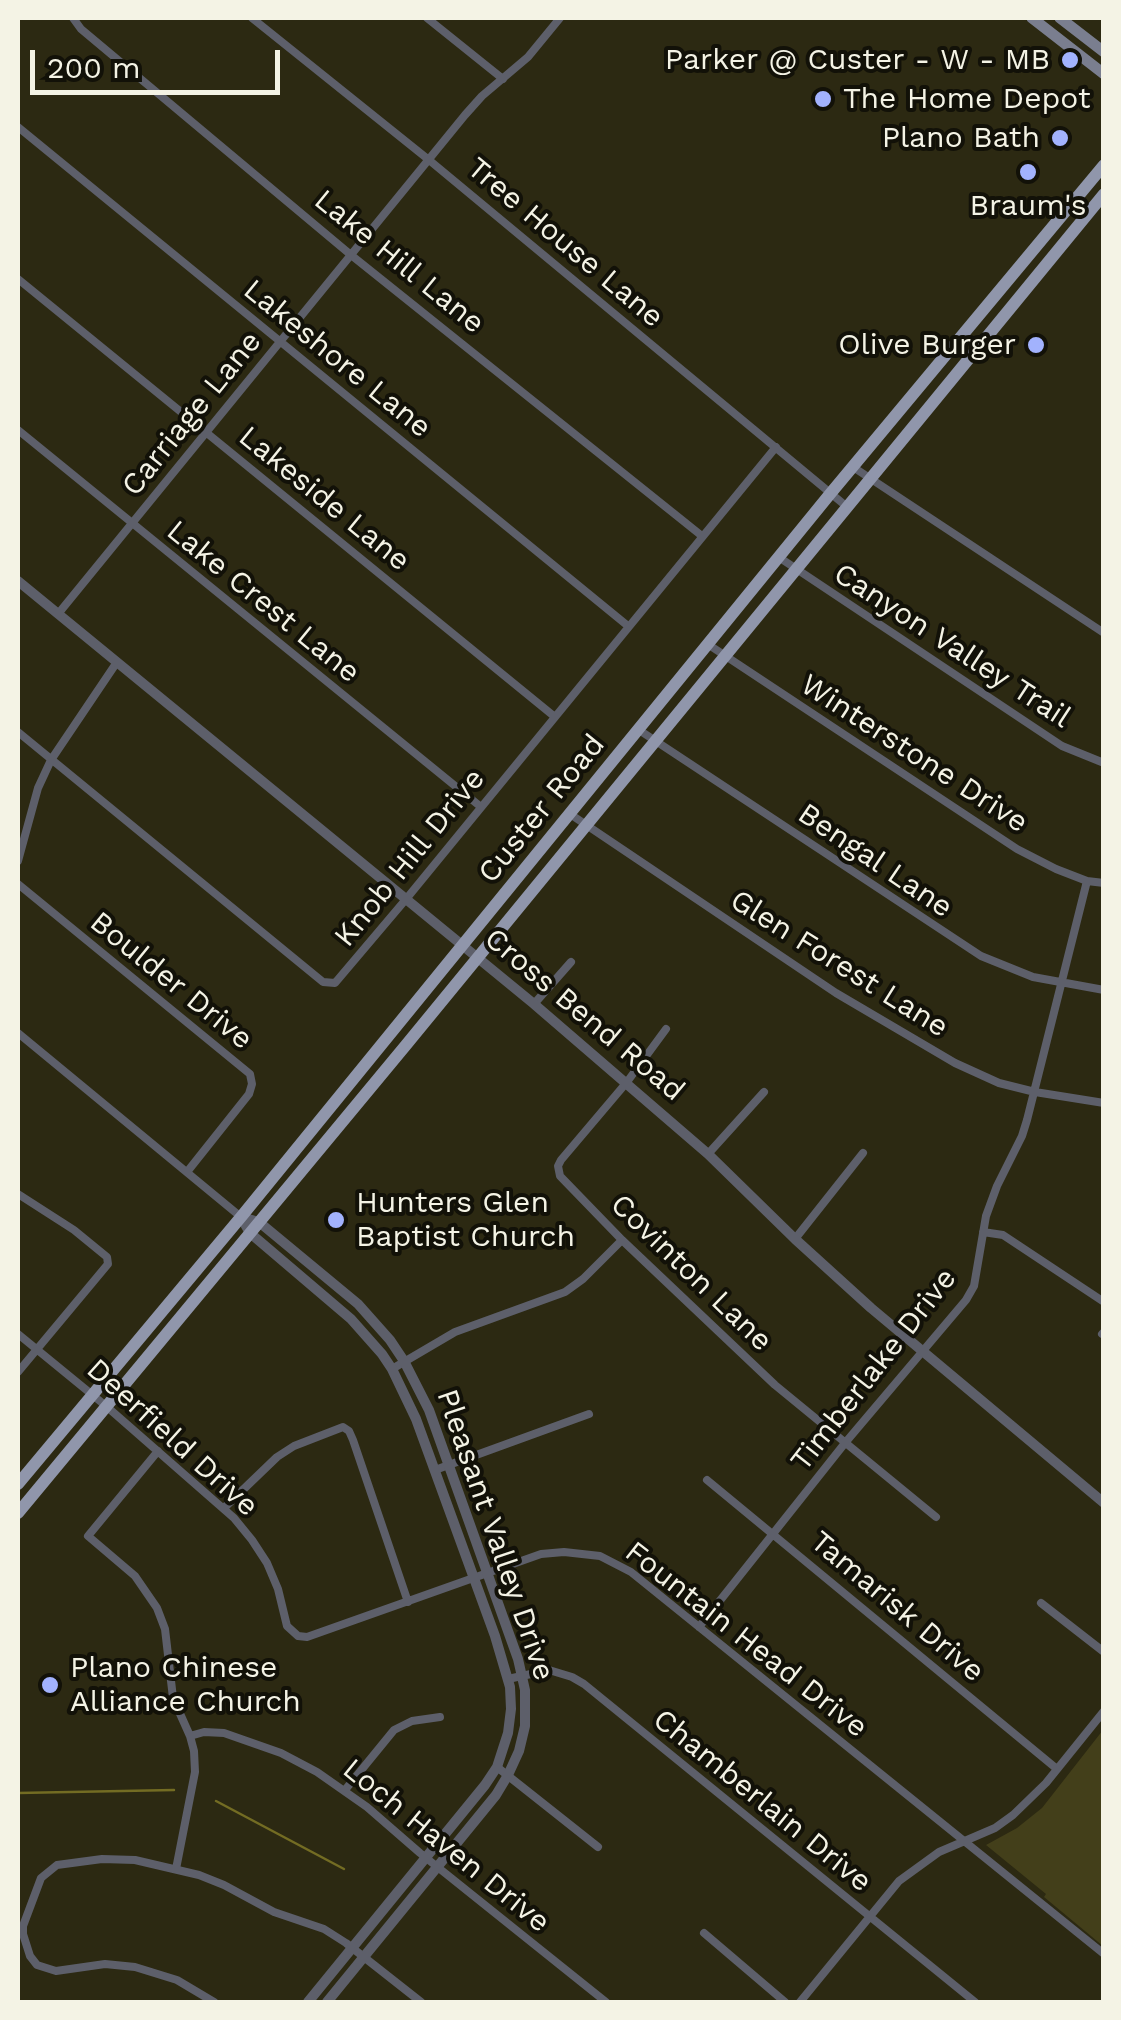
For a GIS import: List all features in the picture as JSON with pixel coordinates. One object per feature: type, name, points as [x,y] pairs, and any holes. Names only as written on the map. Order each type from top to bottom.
[{"type":"main road","points":[[1032,18],[1104,74]]},
{"type":"main road","points":[[1051,33],[1061,18],[1104,52]]},
{"type":"main road","name":"Custer Road","points":[[18,1484],[1104,165]]},
{"type":"main road","name":"Custer Road","points":[[18,1513],[1104,194]]},
{"type":"street","name":"Lake Hill Lane","points":[[73,18],[81,29],[352,254],[702,536]]},
{"type":"street","name":"Tree House Lane","points":[[252,18],[846,506]]},
{"type":"street","points":[[427,18],[502,79]]},
{"type":"street","name":"Carriage Lane","points":[[58,614],[482,96],[528,57],[560,18]]},
{"type":"street","name":"Lakeshore Lane","points":[[18,127],[628,626]]},
{"type":"street","name":"Lakeside Lane","points":[[18,279],[554,717]]},
{"type":"street","name":"Lake Crest Lane","points":[[18,430],[481,807]]},
{"type":"street","name":"Knob Hill Drive","points":[[18,732],[330,984],[339,980],[776,446]]},
{"type":"street","points":[[853,467],[1104,633]]},
{"type":"street","name":"Canyon Valley Trail","points":[[780,558],[1062,746],[1104,763]]},
{"type":"street","name":"Cross Bend Road","points":[[18,581],[626,1082],[871,1308],[1104,1503]]},
{"type":"street","name":"Winterstone Drive","points":[[708,645],[1016,849],[1056,869],[1104,883]]},
{"type":"street","points":[[18,862],[38,788],[51,760],[117,662]]},
{"type":"street","name":"Bengal Lane","points":[[639,730],[968,948],[1006,968],[1061,984],[1104,990]]},
{"type":"street","name":"Glen Forest Lane","points":[[570,814],[836,992],[924,1046],[999,1083],[1104,1103]]},
{"type":"street","name":"Timberlake Drive","points":[[699,1627],[974,1286],[990,1202],[1022,1136],[1088,881]]},
{"type":"street","name":"Boulder Drive","points":[[18,884],[250,1074],[249,1094],[187,1172]]},
{"type":"street","points":[[534,1004],[571,962]]},
{"type":"street","name":"Covinton Lane","points":[[666,1029],[567,1152],[558,1166],[560,1176],[622,1240],[776,1384],[936,1518]]},
{"type":"street","name":"Pleasant Valley Drive","points":[[18,1033],[254,1228],[366,1334],[392,1369],[416,1419],[508,1678],[508,1734],[497,1767],[308,2002]]},
{"type":"street","points":[[708,1154],[764,1092]]},
{"type":"street","points":[[795,1239],[863,1153]]},
{"type":"street","points":[[18,1194],[74,1230],[107,1257],[108,1264],[18,1372]]},
{"type":"street","name":"Pleasant Valley Drive","points":[[254,1228],[349,1296],[404,1361],[429,1410],[449,1465],[522,1675],[526,1706],[519,1752],[496,1795],[327,2002]]},
{"type":"street","points":[[983,1232],[1003,1235],[1104,1302]]},
{"type":"street","points":[[392,1369],[456,1332],[566,1292],[622,1240]]},
{"type":"street","points":[[339,1308],[349,1296]]},
{"type":"street","name":"Deerfield Drive","points":[[18,1334],[224,1508],[266,1563],[288,1626],[298,1636],[307,1637]]},
{"type":"street","points":[[435,1470],[589,1414]]},
{"type":"street","points":[[224,1508],[277,1457],[343,1427],[353,1440],[408,1602]]},
{"type":"street","points":[[158,1451],[88,1536],[135,1576],[157,1608],[167,1640],[173,1698],[190,1736],[195,1772],[176,1869]]},
{"type":"street","name":"Tamarisk Drive","points":[[707,1480],[1057,1769]]},
{"type":"street","name":"Fountain Head Drive","points":[[307,1637],[541,1554],[583,1552],[600,1556],[632,1572],[1104,1954]]},
{"type":"street","points":[[1041,1602],[1104,1652]]},
{"type":"street","name":"Chamberlain Drive","points":[[508,1678],[548,1670],[584,1684],[974,2002]]},
{"type":"street","points":[[800,2002],[899,1880],[939,1852],[995,1828],[1013,1815],[1032,1798],[1104,1711]]},
{"type":"street","points":[[345,1790],[394,1730],[412,1721],[440,1717]]},
{"type":"street","name":"Loch Haven Drive","points":[[190,1736],[224,1733],[250,1741],[282,1753],[345,1790],[606,2002]]},
{"type":"street","points":[[497,1767],[598,1847]]},
{"type":"street","points":[[214,2002],[178,1980],[136,1966],[105,1964],[56,1971],[44,1968],[30,1956],[22,1934],[37,1884],[50,1869],[69,1862],[135,1860],[176,1869],[224,1885],[274,1912],[324,1930],[421,2002]]},
{"type":"street","points":[[704,1933],[786,2002]]},
{"type":"shaded area","points":[[1103,1730],[1103,1946],[986,1845],[1042,1808]]},
{"type":"waterway","points":[[18,1793],[174,1790]]},
{"type":"waterway","points":[[216,1801],[344,1869]]},
{"type":"place","name":"Parker @ Custer - W - MB","points":[[1070,60]]},
{"type":"place","name":"The Home Depot","points":[[823,99]]},
{"type":"place","name":"Plano Bath","points":[[1060,138]]},
{"type":"place","name":"Braum's","points":[[1028,172]]},
{"type":"place","name":"Olive Burger","points":[[1036,345]]},
{"type":"place","name":"Hunters Glen Baptist Church","points":[[336,1220]]},
{"type":"place","name":"Plano Chinese Alliance Church","points":[[50,1685]]}]
